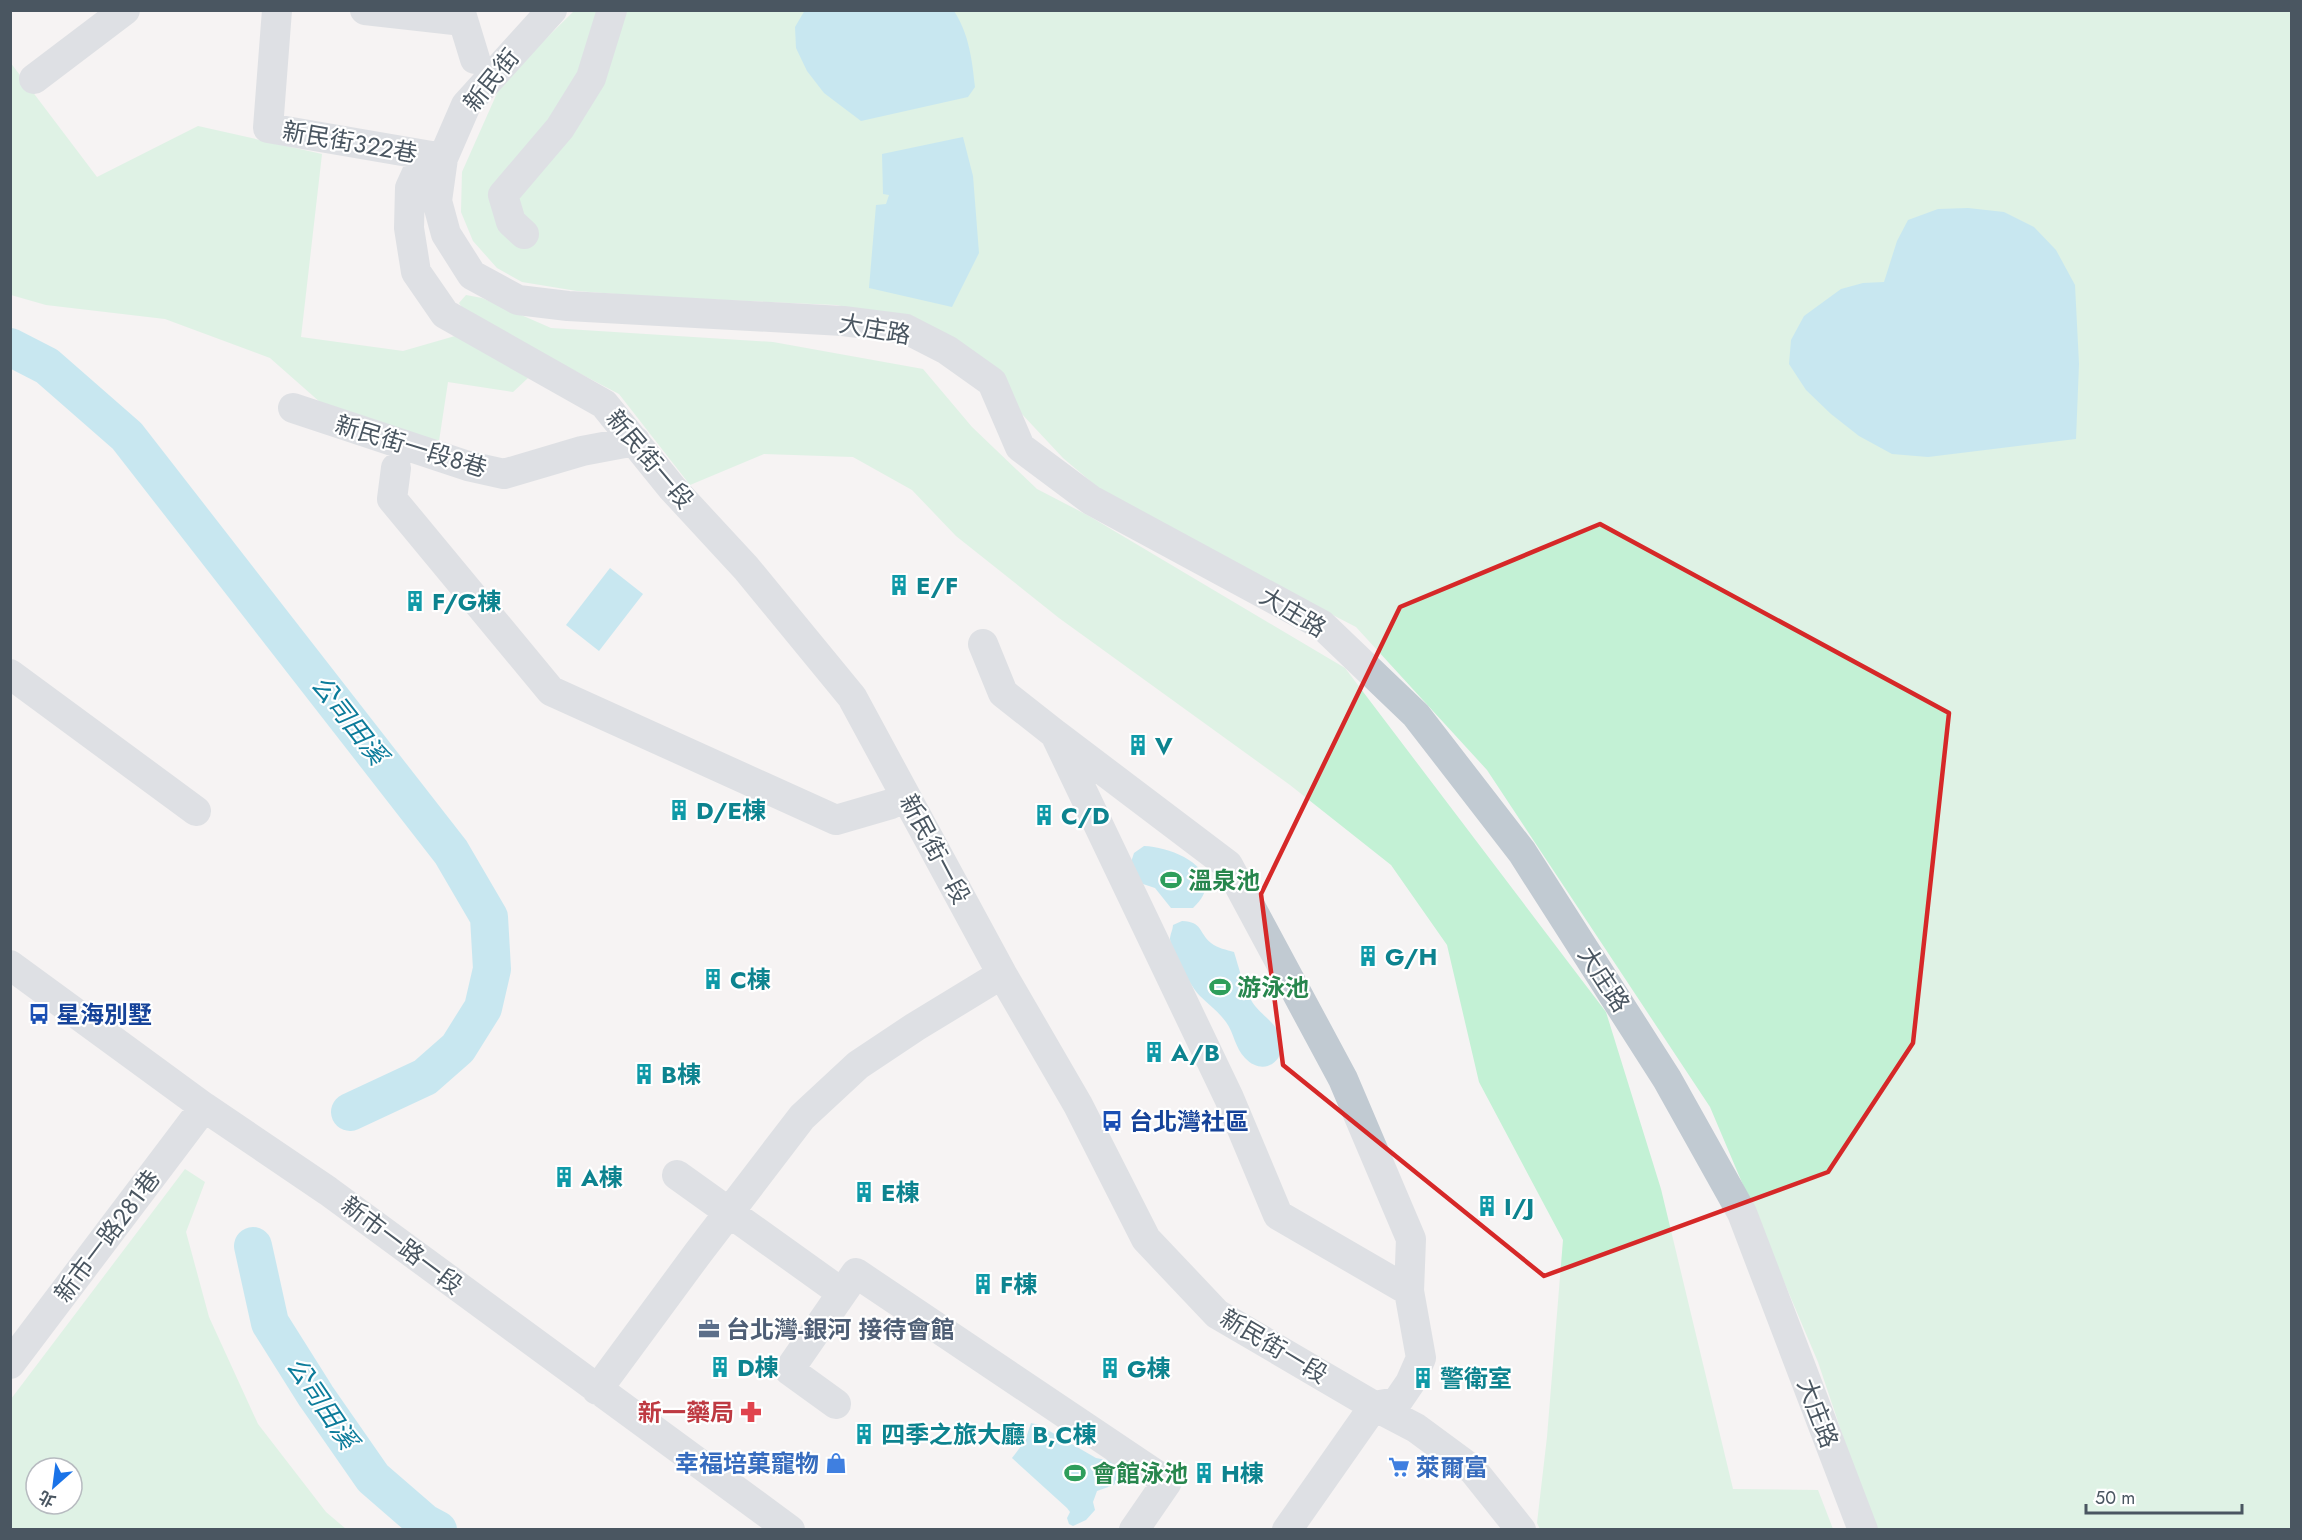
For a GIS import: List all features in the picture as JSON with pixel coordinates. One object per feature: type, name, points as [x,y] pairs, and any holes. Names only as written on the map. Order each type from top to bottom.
[{"type":"street","points":[[34,79],[126,10]]},
{"type":"street","points":[[365,10],[452,16],[475,59]]},
{"type":"street","name":"新民街","points":[[442,158],[466,105],[552,10]]},
{"type":"street","points":[[525,234],[511,222],[503,195],[560,128],[591,78],[612,10]]},
{"type":"street","name":"新民街322巷","points":[[277,11],[267,128],[442,158]]},
{"type":"street","name":"新民街一段","points":[[442,158],[420,166],[410,188],[409,228],[416,272],[445,314],[604,404],[672,488],[746,568],[852,697],[1002,974],[1078,1105],[1146,1239],[1217,1314],[1416,1428],[1473,1470],[1521,1530]]},
{"type":"street","name":"大庄路","points":[[442,158],[437,201],[446,234],[472,275],[518,300],[568,306],[843,321],[906,329],[948,350],[992,382],[1020,447],[1050,470],[1091,500],[1322,625],[1416,715],[1528,861],[1667,1079],[1742,1213],[1863,1530]]},
{"type":"street","name":"新民街一段8巷","points":[[293,408],[468,466],[504,474],[582,451],[635,441]]},
{"type":"street","points":[[396,468],[392,499],[551,691],[836,820],[891,804]]},
{"type":"street","points":[[984,644],[1003,693],[1228,865],[1343,1079],[1411,1239],[1409,1291],[1421,1358],[1410,1383],[1397,1402],[1374,1406],[1287,1530]]},
{"type":"street","points":[[10,674],[196,811]]},
{"type":"street","points":[[1055,734],[1229,1098],[1278,1215],[1409,1291]]},
{"type":"street","name":"新市一路一段","points":[[10,965],[204,1107],[328,1191],[790,1530]]},
{"type":"street","points":[[597,1390],[802,1117],[858,1065],[1002,974]]},
{"type":"street","name":"新市一路281巷","points":[[10,1364],[204,1107]]},
{"type":"street","points":[[677,1175],[842,1293]]},
{"type":"street","points":[[836,1404],[789,1370],[856,1273],[1167,1482],[1134,1530]]},
{"type":"highlighted area","points":[[1600,524],[1949,713],[1913,1043],[1828,1172],[1544,1276],[1283,1065],[1261,894],[1400,607]]},
{"type":"green space","points":[[574,11],[2291,11],[2291,1529],[1874,1529],[1818,1362],[1710,1107],[1487,770],[1356,627],[1115,502],[1063,458],[1020,412],[910,320],[836,305],[656,297],[577,291],[522,282],[497,268],[473,241],[461,212],[462,172],[502,82]]},
{"type":"green space","points":[[10,62],[97,177],[198,126],[322,154],[301,337],[403,351],[462,334],[528,378],[513,392],[448,382],[439,441],[329,410],[270,358],[165,319],[46,305],[11,295]]},
{"type":"green space","points":[[466,295],[482,298],[551,328],[773,342],[923,369],[972,427],[1037,489],[1089,516],[1345,668],[1606,1012],[1661,1189],[1733,1489],[1818,1490],[1833,1529],[1540,1529],[1537,1523],[1547,1437],[1563,1240],[1479,1082],[1447,945],[1391,865],[1290,785],[1059,618],[956,536],[912,490],[853,457],[764,454],[690,485],[619,394],[466,314],[459,303]]},
{"type":"green space","points":[[185,1169],[205,1182],[186,1232],[209,1317],[258,1424],[326,1512],[346,1529],[11,1529],[11,1399]]},
{"type":"water","points":[[805,10],[954,11],[966,38],[975,87],[968,97],[861,121],[824,93],[807,71],[796,48],[795,27]]},
{"type":"water","points":[[963,137],[973,176],[979,253],[952,307],[869,288],[876,205],[886,204],[889,195],[883,194],[882,154]]},
{"type":"water","points":[[1968,208],[2004,212],[2034,227],[2056,250],[2075,285],[2079,364],[2076,439],[1928,457],[1892,454],[1859,436],[1806,390],[1789,364],[1791,340],[1804,316],[1841,289],[1863,283],[1884,282],[1897,241],[1908,220],[1938,209]]},
{"type":"water","points":[[610,568],[643,594],[599,651],[566,625]]},
{"type":"water","name":"溫泉池","points":[[1144,846],[1170,851],[1184,857],[1203,873],[1206,884],[1203,895],[1193,908],[1171,908],[1155,888],[1143,884],[1130,865],[1134,853]]},
{"type":"water","name":"游泳池","points":[[1182,921],[1194,923],[1213,945],[1234,952],[1251,1000],[1276,1028],[1281,1040],[1279,1055],[1271,1065],[1258,1066],[1245,1058],[1226,1022],[1200,996],[1187,977],[1170,939],[1173,925]]},
{"type":"water","name":"會館泳池","points":[[1031,1423],[1039,1425],[1096,1458],[1106,1460],[1115,1455],[1124,1467],[1114,1485],[1097,1491],[1093,1502],[1095,1510],[1086,1520],[1073,1526],[1069,1524],[1067,1518],[1070,1512],[1067,1508],[1012,1458],[1025,1441]]},
{"type":"waterway","name":"公司田溪","points":[[10,347],[47,366],[127,436],[451,852],[489,917],[492,969],[483,1008],[458,1048],[425,1077],[350,1112]]},
{"type":"waterway","name":"公司田溪","points":[[253,1246],[270,1323],[316,1396],[373,1478],[425,1523],[438,1530]]},
{"type":"place","name":"E/F","points":[[899,585]]},
{"type":"place","name":"F/G棟","points":[[415,601]]},
{"type":"place","name":"V","points":[[1138,745]]},
{"type":"place","name":"D/E棟","points":[[679,810]]},
{"type":"place","name":"C/D","points":[[1044,815]]},
{"type":"place","name":"溫泉池","points":[[1171,880]]},
{"type":"place","name":"G/H","points":[[1368,956]]},
{"type":"place","name":"C棟","points":[[713,979]]},
{"type":"place","name":"游泳池","points":[[1220,987]]},
{"type":"place","name":"星海別墅","points":[[39,1014]]},
{"type":"place","name":"A/B","points":[[1154,1052]]},
{"type":"place","name":"B棟","points":[[644,1074]]},
{"type":"place","name":"台北灣社區","points":[[1112,1121]]},
{"type":"place","name":"A棟","points":[[564,1177]]},
{"type":"place","name":"E棟","points":[[864,1192]]},
{"type":"place","name":"I/J","points":[[1487,1206]]},
{"type":"place","name":"F棟","points":[[983,1284]]},
{"type":"place","name":"台北灣-銀河 接待會館","points":[[709,1329]]},
{"type":"place","name":"D棟","points":[[720,1367]]},
{"type":"place","name":"G棟","points":[[1110,1368]]},
{"type":"place","name":"警衛室","points":[[1423,1378]]},
{"type":"place","name":"新一藥局","points":[[751,1412]]},
{"type":"place","name":"四季之旅大廳 B,C棟","points":[[864,1434]]},
{"type":"place","name":"幸福培菓寵物","points":[[836,1463]]},
{"type":"place","name":"萊爾富","points":[[1399,1467]]},
{"type":"place","name":"會館泳池","points":[[1075,1473]]},
{"type":"place","name":"H棟","points":[[1204,1473]]}]
